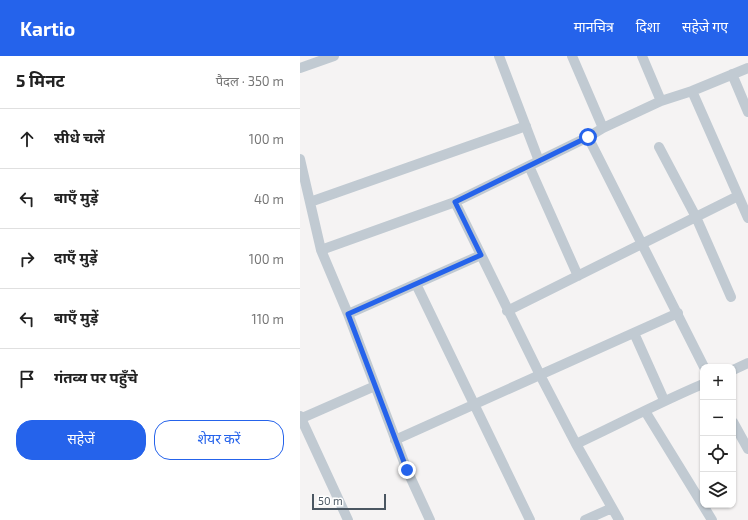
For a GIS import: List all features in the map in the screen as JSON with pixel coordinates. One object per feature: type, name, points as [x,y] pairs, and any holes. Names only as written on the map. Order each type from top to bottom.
[{"type":"street","points":[[300,68],[334,56]]},
{"type":"street","points":[[499,56],[539,161]]},
{"type":"street","points":[[572,56],[603,128]]},
{"type":"street","points":[[643,56],[661,101]]},
{"type":"street","points":[[321,250],[455,202],[588,137],[603,128],[661,101],[692,91],[748,68]]},
{"type":"street","points":[[732,74],[748,112]]},
{"type":"street","points":[[692,91],[748,218]]},
{"type":"street","points":[[310,202],[526,126]]},
{"type":"street","points":[[588,137],[703,364]]},
{"type":"street","points":[[659,147],[696,217],[731,297]]},
{"type":"street","points":[[300,159],[321,250],[348,314],[407,470],[430,520]]},
{"type":"street","points":[[529,166],[578,276]]},
{"type":"street","points":[[507,311],[738,196]]},
{"type":"street","points":[[455,202],[507,311],[540,375],[576,444],[619,520]]},
{"type":"street","points":[[348,314],[481,255]]},
{"type":"street","points":[[416,284],[530,520]]},
{"type":"street","points":[[395,440],[678,313]]},
{"type":"street","points":[[634,333],[664,400]]},
{"type":"street","points":[[736,369],[748,363]]},
{"type":"street","points":[[576,444],[645,411],[664,400],[700,385]]},
{"type":"street","points":[[348,520],[300,418],[374,386]]},
{"type":"street","points":[[645,411],[712,520]]},
{"type":"street","points":[[736,428],[748,450]]},
{"type":"street","points":[[585,520],[612,508]]},
{"type":"route","points":[[407,470],[348,314],[481,255],[455,202],[588,137]]}]
